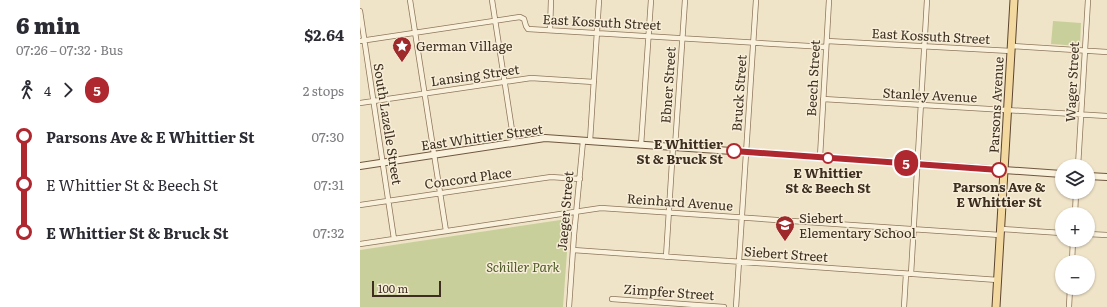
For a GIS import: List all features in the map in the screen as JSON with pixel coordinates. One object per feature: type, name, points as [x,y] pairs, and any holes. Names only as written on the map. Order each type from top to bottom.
[{"type":"main road","name":"Parsons Avenue","points":[[996,307],[1014,0]]},
{"type":"street","points":[[410,0],[446,231]]},
{"type":"street","points":[[492,0],[514,142]]},
{"type":"street","points":[[550,30],[551,0]]},
{"type":"street","points":[[590,141],[600,0]]},
{"type":"street","points":[[641,145],[651,0]]},
{"type":"street","name":"Ebner Street","points":[[666,257],[685,0]]},
{"type":"street","name":"Bruck Street","points":[[736,307],[756,0]]},
{"type":"street","name":"Beech Street","points":[[820,157],[829,0]]},
{"type":"street","points":[[904,307],[914,229],[927,0]]},
{"type":"street","name":"Wager Street","points":[[1078,159],[1088,0]]},
{"type":"street","name":"South Lazelle Street","points":[[360,11],[362,41],[373,101],[394,239]]},
{"type":"street","name":"East Kossuth Street","points":[[362,41],[520,17],[524,19],[528,29],[826,47]]},
{"type":"street","name":"East Kossuth Street","points":[[827,41],[924,47],[1085,50],[1107,52]]},
{"type":"street","name":"Lansing Street","points":[[360,103],[536,78],[594,82]]},
{"type":"street","name":"Stanley Avenue","points":[[823,100],[1107,116]]},
{"type":"street","name":"East Whittier Street","points":[[360,166],[545,138],[1055,174]]},
{"type":"street","name":"Jaeger Street","points":[[569,307],[572,250],[583,141]]},
{"type":"street","points":[[1095,176],[1107,177]]},
{"type":"street","name":"Concord Place","points":[[360,205],[551,177],[580,179]]},
{"type":"street","name":"Reinhard Avenue","points":[[360,244],[601,208],[914,229],[1055,233]]},
{"type":"street","points":[[1095,234],[1107,235]]},
{"type":"street","name":"Siebert Street","points":[[572,250],[998,280]]},
{"type":"street","points":[[1069,307],[1070,295]]},
{"type":"street","name":"Zimpfer Street","points":[[612,299],[724,307]]},
{"type":"green space","points":[[1053,21],[1081,23],[1080,46],[1051,44]]},
{"type":"green space","name":"Schiller Park","points":[[567,219],[569,225],[563,307],[360,307],[360,250]]},
{"type":"bus line","name":"5","points":[[734,151],[999,170]]},
{"type":"place","name":"German Village","points":[[402,63]]},
{"type":"place","name":"E Whittier St & Bruck St","points":[[734,151]]},
{"type":"place","name":"E Whittier St & Beech St","points":[[828,158]]},
{"type":"place","name":"Parsons Ave & E Whittier St","points":[[999,170]]},
{"type":"place","name":"Siebert Elementary School","points":[[785,242]]}]
